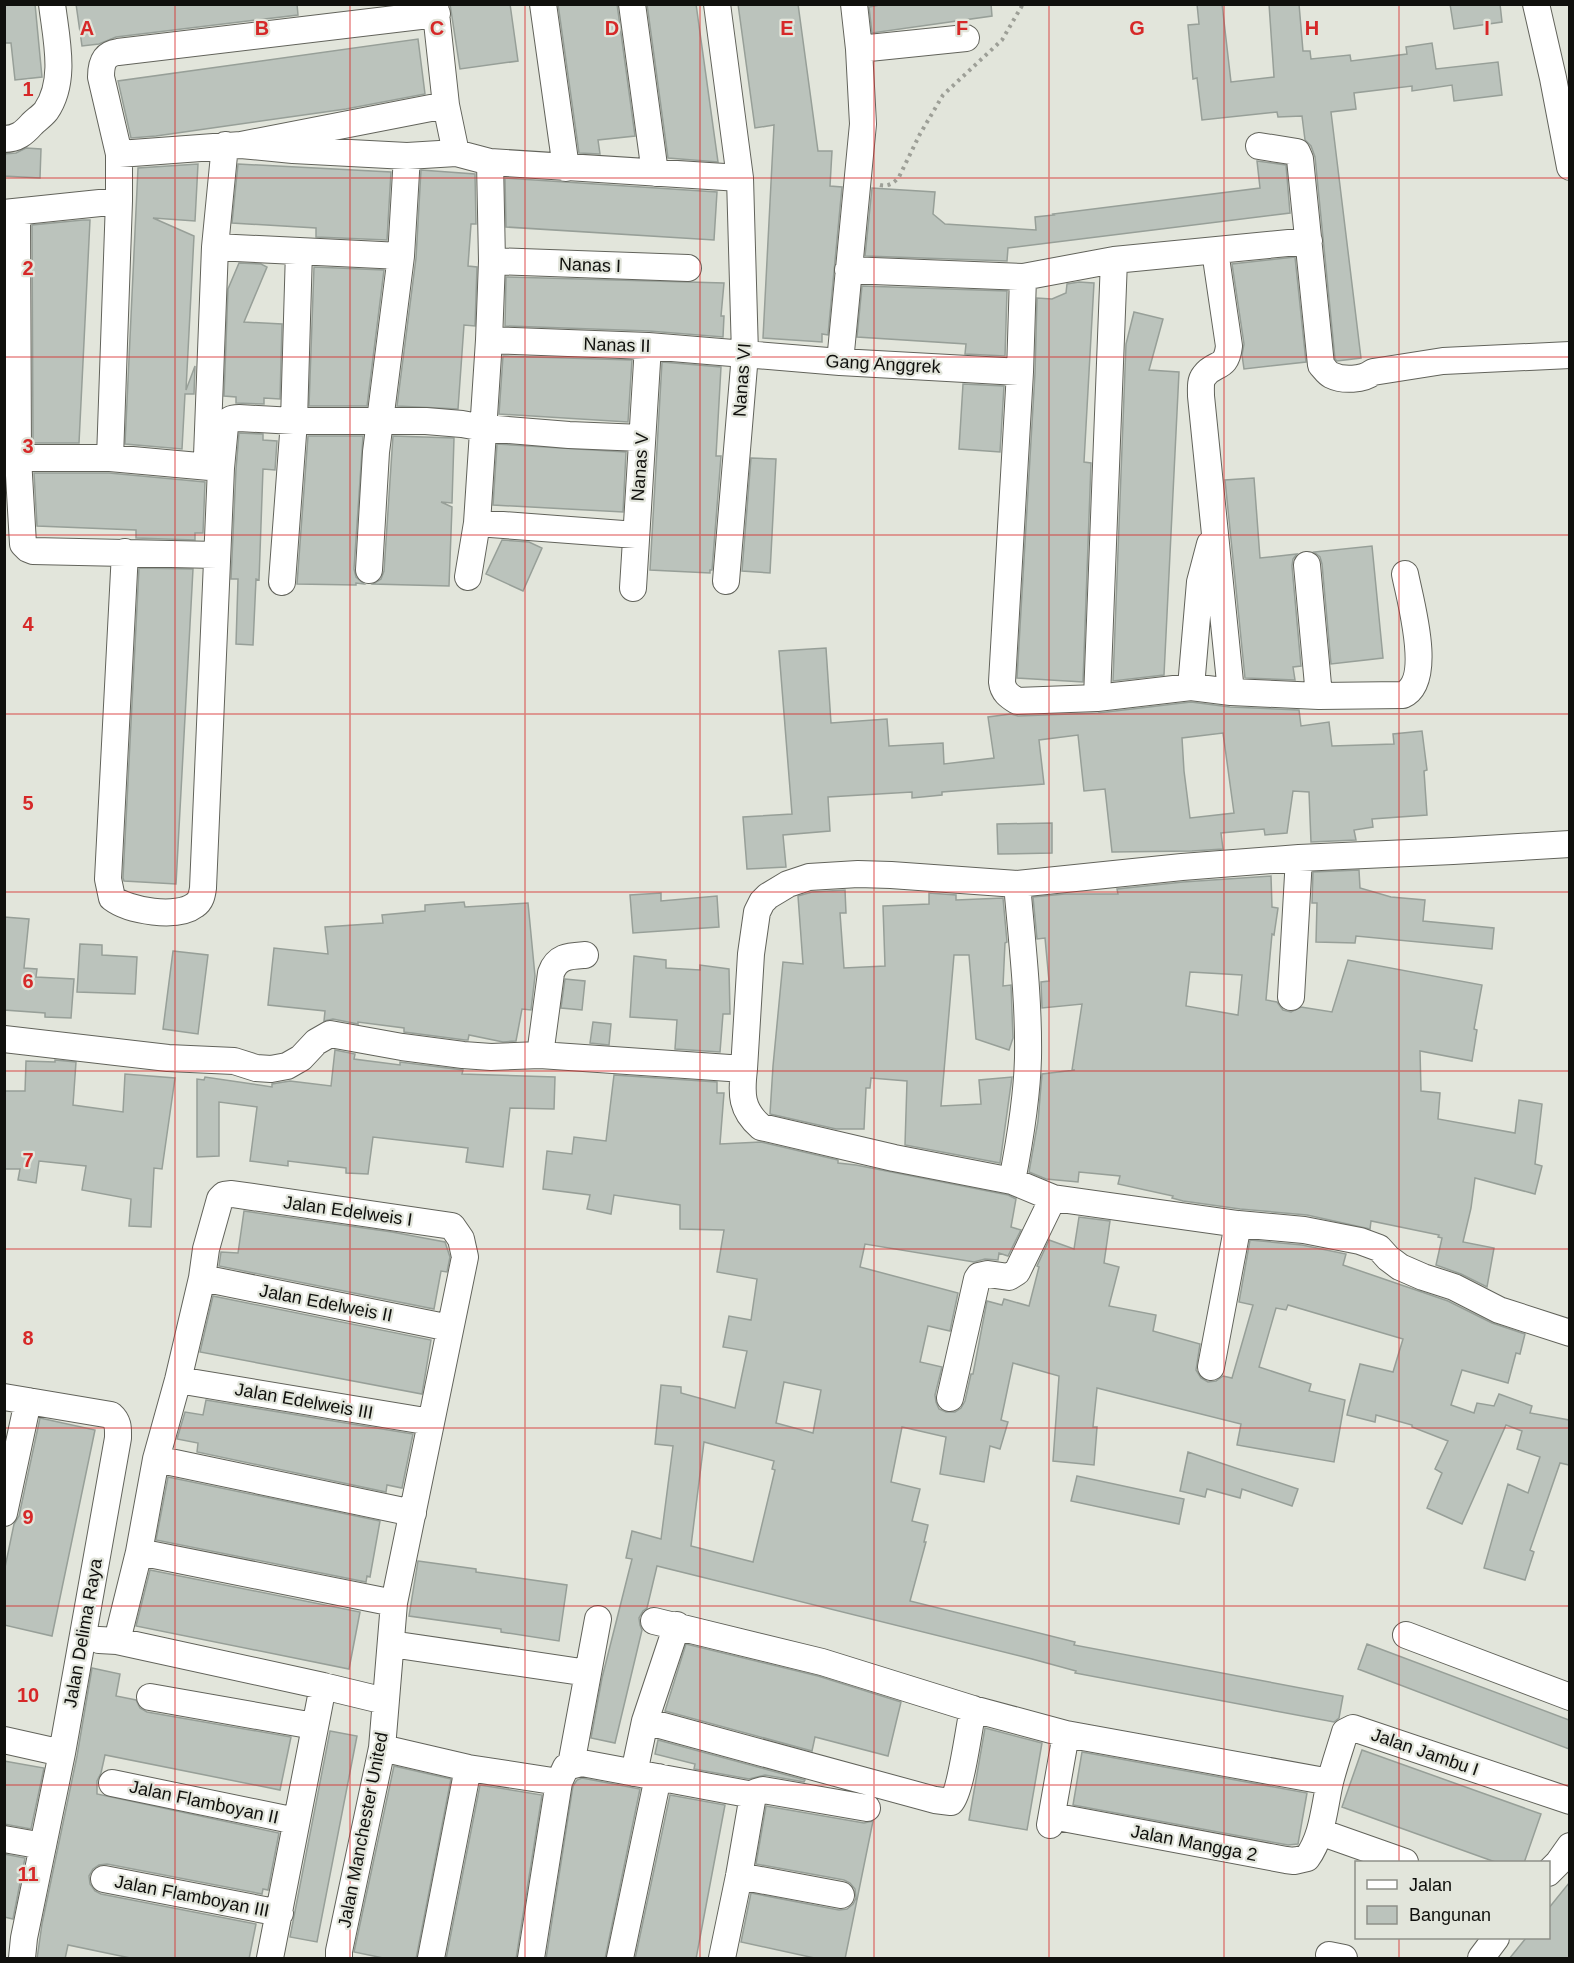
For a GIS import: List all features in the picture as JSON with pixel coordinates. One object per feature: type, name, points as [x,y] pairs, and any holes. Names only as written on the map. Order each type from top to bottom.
[{"type":"street","points":[[4,139],[14,139],[25,132],[45,112],[53,98],[59,60],[52,4]]},
{"type":"street","points":[[543,4],[566,168]]},
{"type":"street","points":[[632,4],[655,173]]},
{"type":"street","name":"Nanas VI","points":[[717,4],[740,178],[745,354],[726,581]]},
{"type":"street","points":[[840,362],[863,124],[854,4]]},
{"type":"street","points":[[1536,4],[1553,78],[1569,167]]},
{"type":"street","points":[[110,458],[119,154],[100,77],[101,64],[107,56],[112,53],[436,9],[446,105],[456,153]]},
{"type":"street","points":[[859,48],[966,38]]},
{"type":"street","points":[[119,154],[233,145],[446,105]]},
{"type":"street","points":[[233,145],[407,156],[456,153],[490,162],[740,178]]},
{"type":"street","points":[[125,552],[109,891],[117,902],[134,909],[168,912],[195,906],[202,897],[203,888],[217,555],[214,468],[215,247],[233,145]]},
{"type":"street","points":[[1259,146],[1297,152],[1300,159],[1321,364],[1329,374],[1341,378],[1366,378],[1373,372],[1443,362],[1569,355]]},
{"type":"street","points":[[369,570],[376,452],[401,256],[407,156]]},
{"type":"street","points":[[468,577],[477,523],[489,340],[492,261],[490,162]]},
{"type":"street","points":[[119,201],[11,213],[22,539],[28,549],[33,551],[217,555]]},
{"type":"street","points":[[848,270],[1023,277],[1114,260],[1309,241]]},
{"type":"street","points":[[215,247],[401,256]]},
{"type":"street","points":[[282,582],[294,421],[299,251]]},
{"type":"street","points":[[1215,251],[1229,346],[1223,363],[1205,375],[1201,396],[1231,692]]},
{"type":"street","points":[[1097,698],[1114,260]]},
{"type":"street","name":"Nanas I","points":[[492,261],[688,268]]},
{"type":"street","points":[[1023,277],[1020,372],[1002,686],[1007,694],[1017,701],[1097,698],[1191,687],[1231,692],[1319,696],[1406,694],[1416,683],[1419,645],[1405,574]]},
{"type":"street","name":"Nanas II","points":[[489,340],[648,346],[745,354]]},
{"type":"street","name":"Nanas V","points":[[633,588],[648,346]]},
{"type":"street","name":"Gang Anggrek","points":[[745,354],[1020,372]]},
{"type":"street","points":[[214,468],[225,426],[230,419],[426,421],[569,435],[642,438]]},
{"type":"street","points":[[18,458],[110,458],[214,468]]},
{"type":"street","points":[[477,523],[636,535]]},
{"type":"street","points":[[1191,687],[1200,582],[1214,532]]},
{"type":"street","points":[[1307,565],[1319,696]]},
{"type":"street","points":[[1569,844],[1299,858],[1017,884],[858,874],[809,877],[788,884],[768,896],[757,912],[751,954],[743,1097],[751,1119],[761,1127],[894,1158],[1012,1181],[1053,1198],[1238,1224],[1304,1230],[1360,1241],[1379,1248],[1400,1267],[1454,1287],[1498,1310],[1569,1333]]},
{"type":"street","points":[[1291,998],[1299,858]]},
{"type":"street","points":[[1012,1181],[1021,1135],[1028,1058],[1028,1013],[1017,884]]},
{"type":"street","points":[[540,1055],[550,973],[554,965],[567,956],[585,955]]},
{"type":"street","points":[[4,1039],[168,1058],[234,1061],[271,1070],[287,1066],[301,1058],[316,1042],[330,1034],[463,1055],[490,1057],[540,1055],[744,1069]]},
{"type":"street","name":"Jalan Edelweis I","points":[[202,1278],[206,1249],[220,1199],[228,1194],[452,1226]]},
{"type":"street","points":[[950,1398],[977,1279],[979,1276],[988,1274],[1009,1277],[1017,1272],[1053,1198]]},
{"type":"street","points":[[1211,1366],[1238,1224]]},
{"type":"street","name":"Jalan Manchester United","points":[[339,1959],[382,1748],[384,1701],[394,1604],[465,1257],[461,1239],[452,1226]]},
{"type":"street","points":[[117,1641],[139,1552],[156,1459],[178,1380],[202,1278]]},
{"type":"street","name":"Jalan Edelweis II","points":[[202,1278],[450,1328]]},
{"type":"street","name":"Jalan Edelweis III","points":[[178,1380],[431,1422]]},
{"type":"street","points":[[4,1513],[16,1399]]},
{"type":"street","name":"Jalan Delima Raya","points":[[16,1399],[111,1415],[118,1426],[118,1438],[62,1753],[43,1846],[17,1944]]},
{"type":"street","points":[[156,1459],[413,1513]]},
{"type":"street","points":[[139,1552],[394,1604]]},
{"type":"street","points":[[531,1959],[565,1774],[598,1618]]},
{"type":"street","points":[[620,1959],[646,1775],[645,1721],[666,1623],[822,1662],[973,1709],[1066,1734],[1330,1782]]},
{"type":"street","points":[[1406,1635],[1569,1697]]},
{"type":"street","points":[[81,1640],[117,1641],[384,1701]]},
{"type":"street","points":[[391,1644],[588,1672]]},
{"type":"street","points":[[270,1959],[323,1686]]},
{"type":"street","points":[[150,1697],[314,1726]]},
{"type":"street","points":[[645,1721],[935,1800],[951,1802],[958,1785],[973,1709]]},
{"type":"street","name":"Jalan Jambu I","points":[[1320,1832],[1330,1782],[1345,1732],[1353,1728],[1569,1801]]},
{"type":"street","name":"Jalan Mangga 2","points":[[1066,1734],[1051,1820],[1294,1861],[1307,1858],[1320,1832]]},
{"type":"street","points":[[4,1740],[62,1753]]},
{"type":"street","points":[[382,1748],[468,1768],[565,1774],[587,1764],[753,1795]]},
{"type":"street","points":[[431,1959],[468,1768]]},
{"type":"street","name":"Jalan Flamboyan II","points":[[112,1783],[296,1821]]},
{"type":"street","points":[[722,1959],[753,1795],[763,1790],[867,1808]]},
{"type":"street","points":[[1320,1832],[1400,1861]]},
{"type":"street","points":[[4,1839],[43,1846]]},
{"type":"street","points":[[739,1876],[841,1895]]},
{"type":"street","name":"Jalan Flamboyan III","points":[[105,1879],[280,1913]]},
{"type":"street","points":[[1480,1959],[1495,1939]]},
{"type":"path","points":[[894,182],[904,170],[920,134],[943,95],[1002,40],[1023,4]]},
{"type":"building","points":[[4,4],[35,4],[42,77],[15,80],[11,43],[4,43]]},
{"type":"building","points":[[76,4],[297,4],[298,15],[116,37],[99,44],[82,46]]},
{"type":"building","points":[[450,4],[510,4],[518,61],[460,69]]},
{"type":"building","points":[[558,4],[617,4],[635,136],[598,140],[600,154],[579,153]]},
{"type":"building","points":[[647,4],[696,4],[718,162],[668,158]]},
{"type":"building","points":[[738,4],[798,4],[818,151],[832,151],[830,186],[842,187],[828,335],[822,334],[822,342],[763,338],[774,125],[755,128]]},
{"type":"building","points":[[885,4],[991,4],[992,16],[872,33],[869,7]]},
{"type":"building","points":[[1197,4],[1222,4],[1231,82],[1274,77],[1269,4],[1299,4],[1303,51],[1310,51],[1311,59],[1350,55],[1351,61],[1407,54],[1406,47],[1432,43],[1436,69],[1498,62],[1502,95],[1454,101],[1452,85],[1412,91],[1412,86],[1354,93],[1356,109],[1331,112],[1361,358],[1337,361],[1335,359],[1315,157],[1311,146],[1305,140],[1302,116],[1278,117],[1277,112],[1202,120],[1197,78],[1193,79],[1188,25],[1199,24]]},
{"type":"building","points":[[1450,4],[1500,4],[1502,22],[1454,29]]},
{"type":"building","points":[[418,39],[425,94],[346,109],[131,138],[118,81]]},
{"type":"building","points":[[26,148],[41,149],[40,178],[4,176],[4,154],[16,153]]},
{"type":"building","points":[[1257,161],[1286,165],[1290,213],[1008,248],[1007,261],[865,256],[872,188],[935,192],[933,214],[945,224],[1036,230],[1035,217],[1260,188]]},
{"type":"building","points":[[198,164],[195,221],[153,218],[194,236],[186,390],[195,366],[194,394],[185,394],[182,449],[125,444],[138,168]]},
{"type":"building","points":[[238,164],[391,172],[387,240],[316,237],[316,228],[232,223]]},
{"type":"building","points":[[421,170],[475,174],[476,224],[471,224],[468,266],[477,267],[475,326],[464,325],[458,409],[397,406],[416,258]]},
{"type":"building","points":[[505,178],[717,192],[714,240],[506,227]]},
{"type":"building","points":[[90,220],[79,443],[33,443],[32,225]]},
{"type":"building","points":[[1295,257],[1306,362],[1244,369],[1242,355],[1244,344],[1232,264]]},
{"type":"building","points":[[239,263],[261,264],[267,267],[244,322],[282,324],[280,399],[264,398],[264,404],[236,403],[236,397],[224,396],[228,289]]},
{"type":"building","points":[[314,267],[384,270],[367,406],[309,406]]},
{"type":"building","points":[[506,277],[724,283],[721,316],[724,316],[723,337],[649,331],[505,326]]},
{"type":"building","points":[[1094,283],[1084,462],[1091,463],[1083,682],[1017,678],[1035,373],[1037,298],[1052,299],[1066,293],[1067,284]]},
{"type":"building","points":[[862,286],[1007,291],[1005,356],[965,354],[966,344],[857,337]]},
{"type":"building","points":[[1134,312],[1163,319],[1149,370],[1179,372],[1164,675],[1113,681],[1126,344]]},
{"type":"building","points":[[503,356],[632,360],[628,422],[499,414]]},
{"type":"building","points":[[662,362],[721,367],[716,456],[721,456],[710,573],[650,570]]},
{"type":"building","points":[[963,384],[1004,386],[1000,452],[959,449]]},
{"type":"building","points":[[239,433],[263,434],[263,440],[277,441],[275,470],[263,469],[259,580],[256,579],[253,645],[236,644],[238,579],[231,579]]},
{"type":"building","points":[[308,436],[363,436],[354,569],[356,577],[364,584],[297,584]]},
{"type":"building","points":[[393,436],[454,438],[452,503],[441,502],[452,507],[449,586],[373,584],[381,579],[384,571]]},
{"type":"building","points":[[497,444],[626,452],[623,512],[493,505]]},
{"type":"building","points":[[751,458],[776,459],[770,573],[742,571]]},
{"type":"building","points":[[34,473],[109,473],[205,482],[203,533],[195,533],[195,540],[136,538],[136,530],[37,526]]},
{"type":"building","points":[[1254,478],[1260,558],[1297,554],[1292,566],[1301,666],[1293,667],[1295,680],[1245,678],[1225,480]]},
{"type":"building","points":[[502,540],[529,542],[542,548],[523,591],[486,574]]},
{"type":"building","points":[[1372,546],[1383,658],[1331,664],[1322,564],[1320,557],[1314,552]]},
{"type":"building","points":[[139,568],[193,569],[176,884],[124,881],[123,878]]},
{"type":"building","points":[[826,648],[831,723],[887,719],[889,746],[943,743],[944,764],[994,758],[988,717],[1011,714],[1018,716],[1098,713],[1191,702],[1230,707],[1299,710],[1301,726],[1329,722],[1332,746],[1394,744],[1393,734],[1422,731],[1427,770],[1424,771],[1427,815],[1372,819],[1373,827],[1354,830],[1356,840],[1311,842],[1309,792],[1293,791],[1287,833],[1265,835],[1264,829],[1221,833],[1223,849],[1112,852],[1105,789],[1084,791],[1078,735],[1039,740],[1044,784],[942,792],[942,795],[912,798],[912,792],[828,797],[830,831],[783,835],[786,867],[747,869],[743,817],[792,814],[779,651]],"holes":[[[1223,733],[1234,813],[1190,818],[1182,738]]]},
{"type":"building","points":[[1052,823],[1052,853],[998,854],[997,824]]},
{"type":"building","points":[[1359,870],[1360,888],[1391,897],[1425,900],[1423,921],[1494,928],[1492,949],[1356,936],[1355,943],[1316,942],[1317,903],[1312,903],[1313,872]]},
{"type":"building","points":[[1271,876],[1272,907],[1278,908],[1274,935],[1272,934],[1266,1000],[1277,1002],[1283,1010],[1291,1012],[1301,1007],[1332,1012],[1348,960],[1482,985],[1474,1029],[1477,1030],[1472,1061],[1420,1051],[1421,1091],[1440,1093],[1438,1119],[1515,1133],[1519,1100],[1542,1104],[1535,1164],[1542,1166],[1535,1194],[1475,1178],[1463,1242],[1494,1248],[1487,1287],[1436,1265],[1442,1238],[1438,1237],[1439,1235],[1371,1221],[1370,1229],[1307,1215],[1183,1201],[1172,1198],[1173,1196],[1118,1184],[1120,1176],[1079,1172],[1078,1182],[1046,1179],[1029,1172],[1038,1121],[1042,1074],[1075,1070],[1072,1070],[1082,1004],[1042,1008],[1041,982],[1049,981],[1045,938],[1037,939],[1033,897],[1065,894],[1118,894],[1117,889]],"holes":[[[1190,972],[1242,975],[1238,1015],[1186,1006]]]},
{"type":"building","points":[[845,890],[846,913],[840,913],[844,968],[885,966],[883,906],[929,904],[929,893],[956,895],[956,900],[1003,898],[1007,942],[1005,943],[1003,986],[1011,985],[1013,1038],[1009,1050],[976,1039],[969,955],[954,955],[941,1106],[981,1104],[979,1080],[1012,1077],[1000,1163],[905,1145],[907,1081],[871,1078],[870,1088],[866,1088],[864,1129],[836,1129],[770,1114],[783,962],[803,964],[798,896],[812,892]]},
{"type":"building","points":[[661,893],[661,901],[717,896],[719,927],[633,933],[630,895]]},
{"type":"building","points":[[464,902],[465,907],[528,903],[535,976],[531,1010],[522,1009],[516,1041],[503,1042],[469,1035],[468,1040],[465,1040],[404,1032],[404,1028],[358,1022],[358,1024],[333,1019],[324,1021],[325,1011],[268,1005],[274,948],[328,954],[325,927],[383,923],[382,915],[425,911],[425,905]]},
{"type":"building","points":[[4,917],[29,919],[24,968],[37,969],[36,977],[74,979],[71,1018],[45,1017],[45,1013],[4,1010]]},
{"type":"building","points":[[80,944],[102,945],[102,955],[137,957],[135,994],[77,992]]},
{"type":"building","points":[[173,951],[208,955],[198,1034],[163,1029]]},
{"type":"building","points":[[634,956],[666,960],[666,968],[700,970],[700,965],[729,969],[730,1014],[723,1014],[720,1052],[675,1049],[677,1020],[630,1017]]},
{"type":"building","points":[[565,979],[585,981],[582,1010],[561,1008]]},
{"type":"building","points":[[593,1022],[611,1024],[609,1045],[590,1043]]},
{"type":"building","points":[[335,1050],[355,1054],[354,1059],[463,1070],[462,1074],[555,1077],[554,1109],[510,1108],[503,1167],[466,1162],[468,1148],[373,1137],[368,1174],[346,1173],[346,1168],[288,1161],[288,1166],[250,1161],[257,1107],[219,1102],[219,1156],[197,1157],[197,1079],[204,1080],[205,1077],[272,1087],[272,1084],[290,1081],[331,1086]]},
{"type":"building","points":[[55,1060],[76,1062],[73,1105],[123,1112],[125,1074],[175,1078],[162,1169],[154,1168],[151,1227],[129,1226],[131,1199],[82,1190],[86,1166],[39,1161],[36,1183],[18,1180],[20,1169],[4,1169],[4,1091],[25,1091],[26,1061],[55,1062]]},
{"type":"building","points":[[614,1075],[717,1082],[717,1093],[724,1093],[720,1144],[761,1142],[838,1160],[838,1163],[1008,1195],[1016,1199],[1011,1227],[1021,1230],[1008,1256],[999,1253],[998,1260],[985,1259],[974,1262],[865,1244],[860,1267],[958,1293],[950,1331],[928,1326],[920,1362],[942,1367],[935,1395],[939,1409],[946,1412],[955,1412],[965,1401],[971,1374],[973,1374],[987,1301],[1002,1305],[1004,1299],[1029,1306],[1039,1267],[1037,1266],[1049,1240],[1074,1249],[1079,1217],[1110,1221],[1104,1263],[1119,1267],[1109,1306],[1156,1315],[1153,1331],[1200,1344],[1196,1370],[1201,1378],[1208,1382],[1216,1381],[1223,1376],[1232,1378],[1253,1305],[1239,1302],[1250,1240],[1302,1245],[1346,1254],[1343,1265],[1448,1301],[1492,1323],[1525,1334],[1520,1354],[1516,1353],[1508,1383],[1462,1370],[1451,1405],[1474,1413],[1477,1403],[1494,1406],[1499,1394],[1532,1406],[1530,1413],[1569,1420],[1569,1465],[1560,1463],[1530,1550],[1534,1552],[1525,1580],[1484,1568],[1508,1484],[1528,1493],[1540,1457],[1517,1449],[1522,1431],[1506,1425],[1462,1524],[1427,1508],[1442,1473],[1435,1469],[1448,1441],[1412,1427],[1412,1425],[1376,1415],[1375,1422],[1347,1415],[1360,1364],[1393,1372],[1403,1339],[1288,1305],[1286,1310],[1276,1308],[1259,1367],[1311,1384],[1309,1391],[1345,1400],[1334,1462],[1237,1445],[1241,1424],[1097,1388],[1093,1427],[1097,1427],[1094,1465],[1053,1461],[1059,1376],[1013,1363],[1001,1420],[1008,1422],[1000,1449],[990,1446],[984,1482],[940,1474],[946,1437],[902,1427],[891,1482],[920,1489],[912,1521],[928,1525],[924,1542],[926,1542],[910,1601],[1075,1642],[1074,1645],[1343,1696],[1339,1718],[1334,1722],[1075,1673],[1076,1671],[1032,1659],[657,1566],[647,1608],[639,1618],[642,1630],[615,1743],[591,1738],[602,1678],[632,1559],[626,1558],[632,1531],[661,1539],[673,1446],[655,1444],[661,1385],[681,1387],[681,1393],[735,1408],[747,1351],[723,1347],[729,1316],[751,1320],[757,1279],[717,1272],[724,1230],[680,1229],[680,1205],[614,1195],[611,1214],[587,1209],[590,1195],[543,1189],[547,1151],[572,1154],[574,1137],[606,1141]],"holes":[[[784,1382],[821,1390],[813,1433],[776,1423]],[[704,1442],[774,1461],[772,1469],[775,1470],[753,1562],[691,1546]]]},
{"type":"building","points":[[244,1211],[392,1232],[445,1242],[450,1257],[447,1272],[441,1271],[434,1309],[219,1266],[221,1252],[238,1253]]},
{"type":"building","points":[[213,1296],[431,1340],[422,1394],[200,1352]]},
{"type":"building","points":[[206,1400],[413,1434],[402,1488],[387,1485],[386,1492],[197,1452],[198,1443],[177,1439],[185,1412],[203,1415]]},
{"type":"building","points":[[40,1418],[95,1430],[52,1636],[4,1625],[4,1572],[14,1524],[19,1516]]},
{"type":"building","points":[[1188,1452],[1298,1489],[1292,1506],[1242,1489],[1240,1498],[1207,1489],[1205,1497],[1180,1491]]},
{"type":"building","points":[[1077,1476],[1184,1499],[1179,1524],[1071,1501]]},
{"type":"building","points":[[168,1477],[380,1521],[370,1577],[367,1576],[366,1582],[156,1540]]},
{"type":"building","points":[[418,1561],[567,1585],[559,1641],[501,1632],[501,1629],[409,1616]]},
{"type":"building","points":[[150,1570],[360,1612],[349,1669],[136,1626]]},
{"type":"building","points":[[686,1644],[818,1676],[901,1702],[888,1756],[815,1737],[812,1751],[665,1711]]},
{"type":"building","points":[[1367,1644],[1569,1720],[1569,1749],[1358,1669]]},
{"type":"building","points":[[92,1668],[120,1674],[116,1696],[136,1700],[140,1708],[147,1712],[291,1737],[280,1790],[105,1755],[97,1781],[97,1794],[279,1833],[268,1890],[263,1889],[262,1894],[107,1864],[93,1869],[89,1876],[90,1884],[95,1891],[101,1894],[256,1924],[249,1959],[135,1959],[68,1945],[65,1959],[37,1959]]},
{"type":"building","points":[[985,1728],[1042,1743],[1027,1830],[969,1820]]},
{"type":"building","points":[[330,1731],[357,1736],[317,1942],[290,1937]]},
{"type":"building","points":[[658,1740],[805,1780],[804,1782],[765,1775],[749,1779],[694,1769],[695,1764],[655,1754]]},
{"type":"building","points":[[1362,1750],[1541,1814],[1525,1861],[1492,1861],[1342,1807]]},
{"type":"building","points":[[1082,1752],[1307,1793],[1298,1844],[1288,1845],[1073,1805]]},
{"type":"building","points":[[4,1761],[44,1768],[31,1829],[4,1824]]},
{"type":"building","points":[[394,1766],[451,1779],[416,1959],[388,1959],[354,1952]]},
{"type":"building","points":[[582,1778],[640,1789],[605,1959],[546,1959],[573,1786],[577,1780]]},
{"type":"building","points":[[480,1785],[542,1795],[516,1959],[446,1959]]},
{"type":"building","points":[[670,1795],[725,1805],[696,1959],[635,1959]]},
{"type":"building","points":[[766,1806],[864,1823],[873,1821],[845,1959],[819,1959],[741,1942],[751,1893],[839,1910],[847,1909],[856,1898],[855,1889],[844,1880],[756,1864]]},
{"type":"building","points":[[4,1854],[25,1858],[13,1919],[4,1917]]},
{"type":"building","points":[[1569,1883],[1569,1959],[1509,1959],[1525,1939],[1550,1939],[1550,1907]]}]
